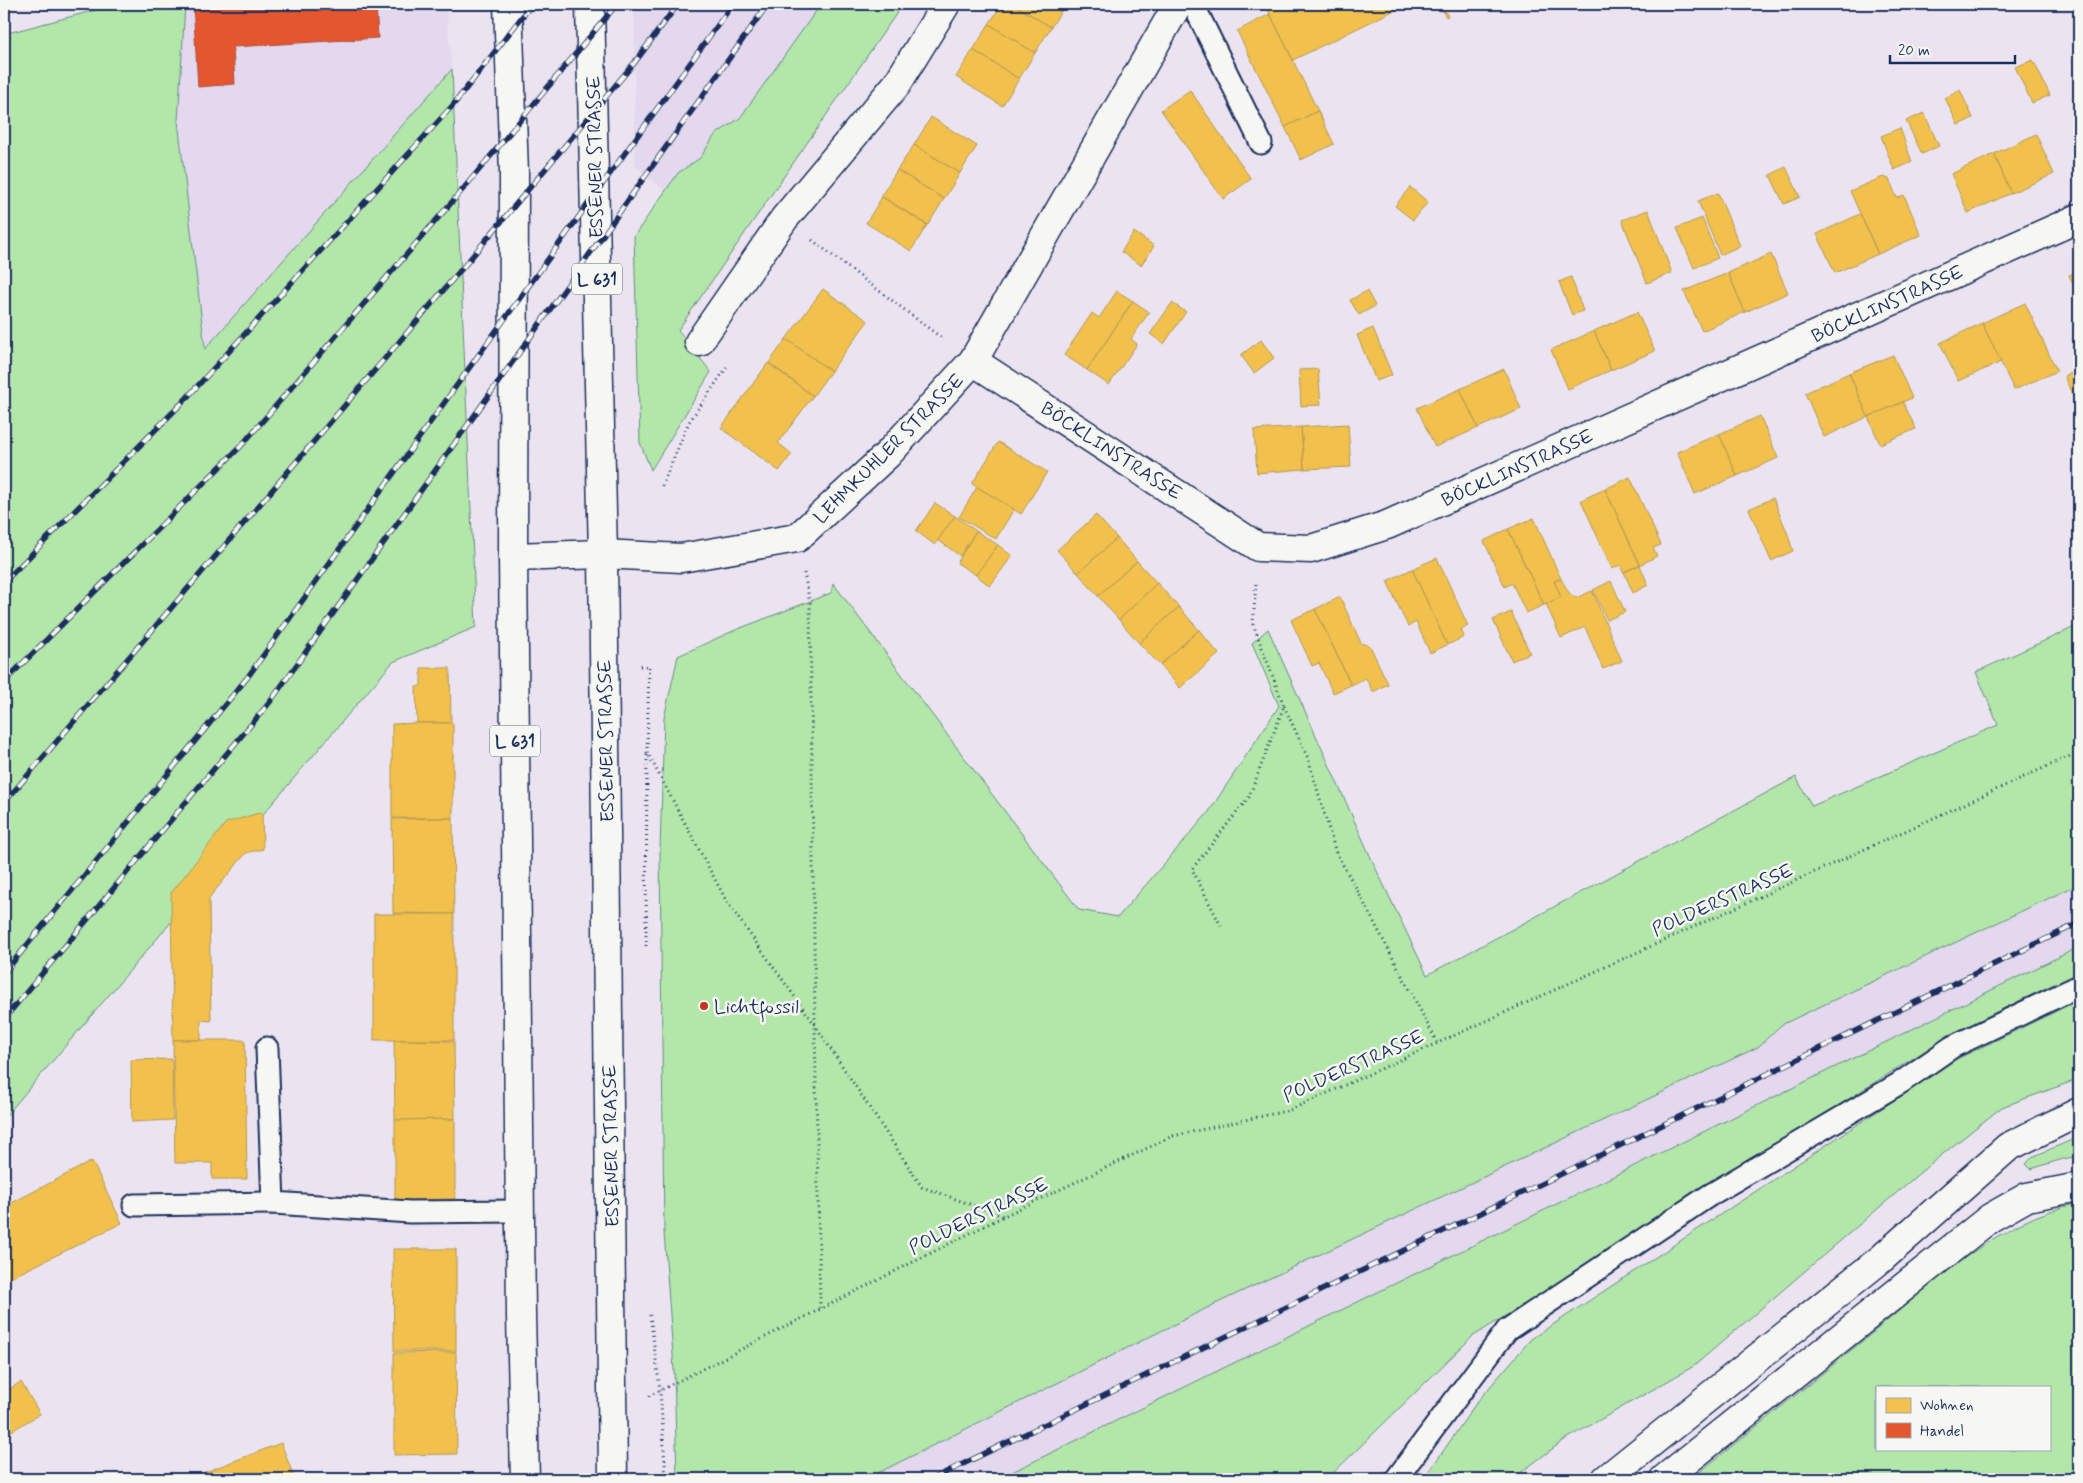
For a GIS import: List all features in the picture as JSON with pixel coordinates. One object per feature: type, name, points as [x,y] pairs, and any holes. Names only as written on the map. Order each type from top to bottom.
[{"type":"main road","name":"L 631","points":[[508,4],[514,173],[513,557],[520,1211],[525,1479]]},
{"type":"main road","name":"ESSENER STRASSE","points":[[590,4],[605,665],[613,1479]]},
{"type":"main road","points":[[699,342],[784,219],[897,84],[946,4]]},
{"type":"main road","name":"LEHMKUHLER STRASSE","points":[[513,557],[603,554],[681,558],[797,538],[887,455],[973,361],[1178,4]]},
{"type":"main road","name":"BÖCKLINSTRASSE","points":[[973,361],[1258,547],[1311,549],[1387,525],[2079,218]]},
{"type":"main road","points":[[1606,1479],[1881,1259],[2008,1147],[2079,1112]]},
{"type":"main road","points":[[1664,1479],[1990,1218],[2027,1197],[2079,1187]]},
{"type":"lane","points":[[1193,4],[1261,143]]},
{"type":"lane","points":[[1396,1479],[1507,1330],[1710,1195],[1900,1083],[1952,1047],[2079,986]]},
{"type":"lane","points":[[267,1048],[273,1203]]},
{"type":"lane","points":[[134,1205],[273,1203],[410,1212],[520,1211]]},
{"type":"path","points":[[784,219],[973,361]]},
{"type":"path","points":[[662,486],[689,422],[730,363],[699,342]]},
{"type":"path","points":[[797,538],[810,603],[820,1308]]},
{"type":"path","points":[[1258,547],[1253,624],[1284,706],[1308,758],[1336,853],[1360,894],[1437,1042]]},
{"type":"path","points":[[605,665],[649,666],[647,752],[727,902],[815,1025],[922,1187],[1004,1216]]},
{"type":"path","points":[[1221,926],[1192,869],[1248,797],[1284,706]]},
{"type":"path","name":"POLDERSTRASSE","points":[[612,1414],[1004,1216],[1174,1136],[1290,1110],[2079,752]]},
{"type":"path","points":[[649,1306],[660,1390],[666,1479]]},
{"type":"shaded area","points":[[185,4],[446,4],[452,69],[204,350],[178,121]]},
{"type":"shaded area","points":[[634,4],[821,4],[740,118],[715,135],[700,158],[678,173],[666,191],[635,166]]},
{"type":"shaded area","points":[[2079,884],[2079,947],[1022,1479],[866,1479],[1209,1307],[1758,1047],[1781,1025]]},
{"type":"green space","points":[[119,4],[185,4],[178,121],[205,349],[452,69],[476,627],[393,662],[4,1118],[4,34]]},
{"type":"green space","points":[[821,4],[903,4],[678,330],[711,372],[651,470],[640,443],[634,236],[678,173],[700,158],[715,135],[740,118]]},
{"type":"green space","points":[[833,583],[1079,910],[1118,917],[1208,813],[1279,706],[1252,643],[1268,629],[1376,869],[1427,975],[1796,777],[1812,806],[1998,725],[1976,672],[2079,625],[2079,884],[1781,1025],[1758,1047],[1209,1307],[866,1479],[677,1479],[674,1370],[664,1232],[660,851],[664,718],[678,656],[733,631],[831,593]]},
{"type":"green space","points":[[2079,947],[2079,978],[2054,984],[1953,1033],[1472,1337],[1327,1479],[998,1479]]},
{"type":"green space","points":[[2079,1002],[2079,1079],[2002,1107],[1929,1165],[1694,1366],[1563,1441],[1512,1479],[1424,1479],[1477,1402],[1531,1339],[1957,1059],[2069,1005]]},
{"type":"green space","points":[[2079,1137],[2079,1156],[2031,1169],[2026,1164],[2032,1157]]},
{"type":"green space","points":[[2079,1203],[2079,1479],[1691,1479],[1943,1275],[1994,1238],[2021,1223],[2049,1211]]},
{"type":"building: Wohnen","points":[[1002,4],[1013,4],[1051,27],[1035,53],[989,24]]},
{"type":"building: Wohnen","points":[[1013,4],[1066,4],[1051,27]]},
{"type":"building: Wohnen","points":[[1265,4],[1407,4],[1293,60]]},
{"type":"building: Wohnen","points":[[1439,4],[1451,4],[1443,8],[1448,16],[1446,17]]},
{"type":"building: Wohnen","points":[[1270,14],[1318,111],[1285,127],[1237,31]]},
{"type":"building: Wohnen","points":[[989,24],[1035,53],[1019,79],[973,50]]},
{"type":"building: Wohnen","points":[[973,50],[1019,79],[1002,106],[956,77]]},
{"type":"building: Wohnen","points":[[2033,60],[2050,95],[2032,103],[2015,67]]},
{"type":"building: Wohnen","points":[[1190,90],[1251,179],[1223,199],[1161,110]]},
{"type":"building: Wohnen","points":[[1960,90],[1973,118],[1958,125],[1945,98]]},
{"type":"building: Wohnen","points":[[1318,111],[1334,144],[1301,160],[1285,127]]},
{"type":"building: Wohnen","points":[[1924,113],[1939,146],[1922,154],[1906,121]]},
{"type":"building: Wohnen","points":[[931,117],[977,146],[960,173],[914,145]]},
{"type":"building: Wohnen","points":[[1900,128],[1912,162],[1894,170],[1881,136]]},
{"type":"building: Wohnen","points":[[2036,134],[2054,174],[2011,193],[1994,154]]},
{"type":"building: Wohnen","points":[[914,145],[960,173],[944,199],[897,170]]},
{"type":"building: Wohnen","points":[[1994,154],[2011,193],[1968,213],[1951,174]]},
{"type":"building: Wohnen","points":[[1786,167],[1800,197],[1784,204],[1770,175]]},
{"type":"building: Wohnen","points":[[897,170],[944,199],[928,225],[881,196]]},
{"type":"building: Wohnen","points":[[1883,177],[1889,179],[1897,198],[1904,195],[1921,235],[1878,254],[1850,191]]},
{"type":"building: Wohnen","points":[[1410,187],[1428,202],[1413,220],[1395,206]]},
{"type":"building: Wohnen","points":[[1718,193],[1740,246],[1720,255],[1698,201]]},
{"type":"building: Wohnen","points":[[882,197],[927,225],[911,251],[866,223]]},
{"type":"building: Wohnen","points":[[1648,210],[1672,273],[1647,283],[1622,220]]},
{"type":"building: Wohnen","points":[[1860,214],[1878,254],[1835,273],[1817,234]]},
{"type":"building: Wohnen","points":[[1702,218],[1718,258],[1694,268],[1677,228]]},
{"type":"building: Wohnen","points":[[1134,232],[1154,246],[1141,265],[1121,252]]},
{"type":"building: Wohnen","points":[[1771,254],[1788,293],[1745,312],[1728,273]]},
{"type":"building: Wohnen","points":[[2079,271],[2079,298],[2069,275]]},
{"type":"building: Wohnen","points":[[1728,273],[1745,312],[1702,331],[1684,291]]},
{"type":"building: Wohnen","points":[[1571,277],[1583,311],[1572,315],[1559,282]]},
{"type":"building: Wohnen","points":[[823,289],[868,321],[831,371],[786,339]]},
{"type":"building: Wohnen","points":[[1117,291],[1133,301],[1087,370],[1064,355],[1092,313],[1099,318]]},
{"type":"building: Wohnen","points":[[1367,291],[1375,306],[1359,315],[1350,300]]},
{"type":"building: Wohnen","points":[[1133,301],[1149,312],[1131,339],[1137,344],[1109,385],[1087,370]]},
{"type":"building: Wohnen","points":[[1172,303],[1186,312],[1164,344],[1150,334]]},
{"type":"building: Wohnen","points":[[2025,303],[2057,371],[2014,390],[1982,323]]},
{"type":"building: Wohnen","points":[[1637,312],[1655,351],[1611,370],[1594,331]]},
{"type":"building: Wohnen","points":[[1982,323],[2001,362],[1958,381],[1940,343]]},
{"type":"building: Wohnen","points":[[1373,328],[1392,375],[1376,381],[1357,335]]},
{"type":"building: Wohnen","points":[[1594,331],[1611,370],[1568,389],[1551,350]]},
{"type":"building: Wohnen","points":[[786,339],[831,371],[813,396],[769,363]]},
{"type":"building: Wohnen","points":[[1261,340],[1274,358],[1254,373],[1241,355]]},
{"type":"building: Wohnen","points":[[1893,355],[1912,398],[1868,417],[1849,373]]},
{"type":"building: Wohnen","points":[[768,363],[813,396],[778,443],[792,454],[779,471],[721,428]]},
{"type":"building: Wohnen","points":[[1318,369],[1321,405],[1301,406],[1299,370]]},
{"type":"building: Wohnen","points":[[1504,369],[1521,409],[1478,428],[1460,389]]},
{"type":"building: Wohnen","points":[[2079,370],[2079,410],[2064,376]]},
{"type":"building: Wohnen","points":[[1849,373],[1868,417],[1824,437],[1805,393]]},
{"type":"building: Wohnen","points":[[1460,389],[1478,428],[1435,447],[1417,408]]},
{"type":"building: Wohnen","points":[[1903,402],[1916,429],[1880,444],[1868,417]]},
{"type":"building: Wohnen","points":[[1760,416],[1778,458],[1737,476],[1719,434]]},
{"type":"building: Wohnen","points":[[1348,424],[1351,467],[1304,469],[1301,427]]},
{"type":"building: Wohnen","points":[[1301,427],[1304,469],[1257,473],[1254,430]]},
{"type":"building: Wohnen","points":[[1719,434],[1737,476],[1695,494],[1677,452]]},
{"type":"building: Wohnen","points":[[998,442],[1047,472],[1021,514],[972,484]]},
{"type":"building: Wohnen","points":[[1630,477],[1661,545],[1653,548],[1657,556],[1640,565],[1605,489]]},
{"type":"building: Wohnen","points":[[977,487],[1014,509],[996,539],[959,517]]},
{"type":"building: Wohnen","points":[[1605,489],[1640,565],[1623,572],[1620,565],[1612,569],[1581,500]]},
{"type":"building: Wohnen","points":[[1773,498],[1793,551],[1771,561],[1749,509]]},
{"type":"building: Wohnen","points":[[935,503],[955,516],[935,545],[916,531]]},
{"type":"building: Wohnen","points":[[1096,515],[1117,538],[1078,573],[1057,550]]},
{"type":"building: Wohnen","points":[[955,516],[976,531],[960,556],[938,540]]},
{"type":"building: Wohnen","points":[[1534,518],[1561,579],[1554,581],[1561,597],[1544,605],[1508,529]]},
{"type":"building: Wohnen","points":[[1508,529],[1544,605],[1526,613],[1512,583],[1505,587],[1484,541]]},
{"type":"building: Wohnen","points":[[976,531],[998,545],[976,575],[957,563]]},
{"type":"building: Wohnen","points":[[1117,538],[1137,561],[1098,596],[1078,573]]},
{"type":"building: Wohnen","points":[[998,545],[1012,556],[990,586],[976,575]]},
{"type":"building: Wohnen","points":[[1437,558],[1468,626],[1461,629],[1464,637],[1447,645],[1412,569]]},
{"type":"building: Wohnen","points":[[1137,561],[1157,583],[1119,620],[1098,596]]},
{"type":"building: Wohnen","points":[[1640,565],[1648,585],[1633,593],[1624,572]]},
{"type":"building: Wohnen","points":[[1412,569],[1447,645],[1430,653],[1416,622],[1408,627],[1387,581]]},
{"type":"building: Wohnen","points":[[1561,579],[1569,593],[1576,598],[1592,591],[1622,661],[1603,669],[1585,627],[1561,638],[1546,604],[1561,597],[1554,581]]},
{"type":"building: Wohnen","points":[[1611,581],[1625,612],[1607,620],[1593,590]]},
{"type":"building: Wohnen","points":[[1157,583],[1179,607],[1139,643],[1119,620]]},
{"type":"building: Wohnen","points":[[1340,597],[1361,643],[1370,646],[1388,684],[1373,692],[1366,678],[1351,685],[1315,609]]},
{"type":"building: Wohnen","points":[[1179,607],[1199,630],[1160,665],[1139,643]]},
{"type":"building: Wohnen","points":[[1315,609],[1351,685],[1333,693],[1319,663],[1312,666],[1291,620]]},
{"type":"building: Wohnen","points":[[1511,612],[1530,653],[1512,661],[1493,620]]},
{"type":"building: Wohnen","points":[[1199,630],[1219,654],[1180,688],[1160,665]]},
{"type":"building: Wohnen","points":[[421,668],[450,668],[451,723],[417,723],[416,687],[421,686]]},
{"type":"building: Wohnen","points":[[453,723],[453,818],[392,818],[392,724]]},
{"type":"building: Wohnen","points":[[262,812],[263,849],[246,853],[209,898],[211,1021],[201,1020],[201,1040],[173,1040],[171,893],[226,823]]},
{"type":"building: Wohnen","points":[[453,818],[454,914],[393,913],[392,819]]},
{"type":"building: Wohnen","points":[[374,914],[454,914],[454,1040],[374,1040]]},
{"type":"building: Wohnen","points":[[173,1040],[245,1040],[247,1179],[212,1179],[212,1163],[175,1163]]},
{"type":"building: Wohnen","points":[[394,1040],[454,1041],[455,1119],[395,1120]]},
{"type":"building: Wohnen","points":[[172,1059],[173,1120],[132,1122],[131,1060]]},
{"type":"building: Wohnen","points":[[455,1119],[455,1199],[395,1200],[395,1120]]},
{"type":"building: Wohnen","points":[[92,1161],[122,1223],[4,1281],[4,1207]]},
{"type":"building: Wohnen","points":[[393,1249],[456,1249],[456,1351],[394,1351]]},
{"type":"building: Wohnen","points":[[456,1352],[457,1454],[394,1455],[394,1353]]},
{"type":"building: Wohnen","points":[[21,1382],[40,1414],[5,1435],[4,1392]]},
{"type":"building: Wohnen","points":[[281,1443],[294,1477],[288,1479],[196,1479],[195,1476]]},
{"type":"building: Handel","points":[[193,4],[376,4],[378,38],[233,47],[235,84],[198,87]]},
{"type":"railway","points":[[4,582],[183,402],[454,104],[532,4]]},
{"type":"railway","points":[[4,682],[241,446],[464,188],[617,4]]},
{"type":"railway","points":[[4,803],[465,265],[635,62],[678,4]]},
{"type":"railway","points":[[4,973],[247,678],[733,4]]},
{"type":"railway","points":[[4,1019],[270,702],[768,4]]},
{"type":"railway","points":[[932,1479],[2079,923]]},
{"type":"place","name":"Lichtfossil","points":[[704,1006]]}]
